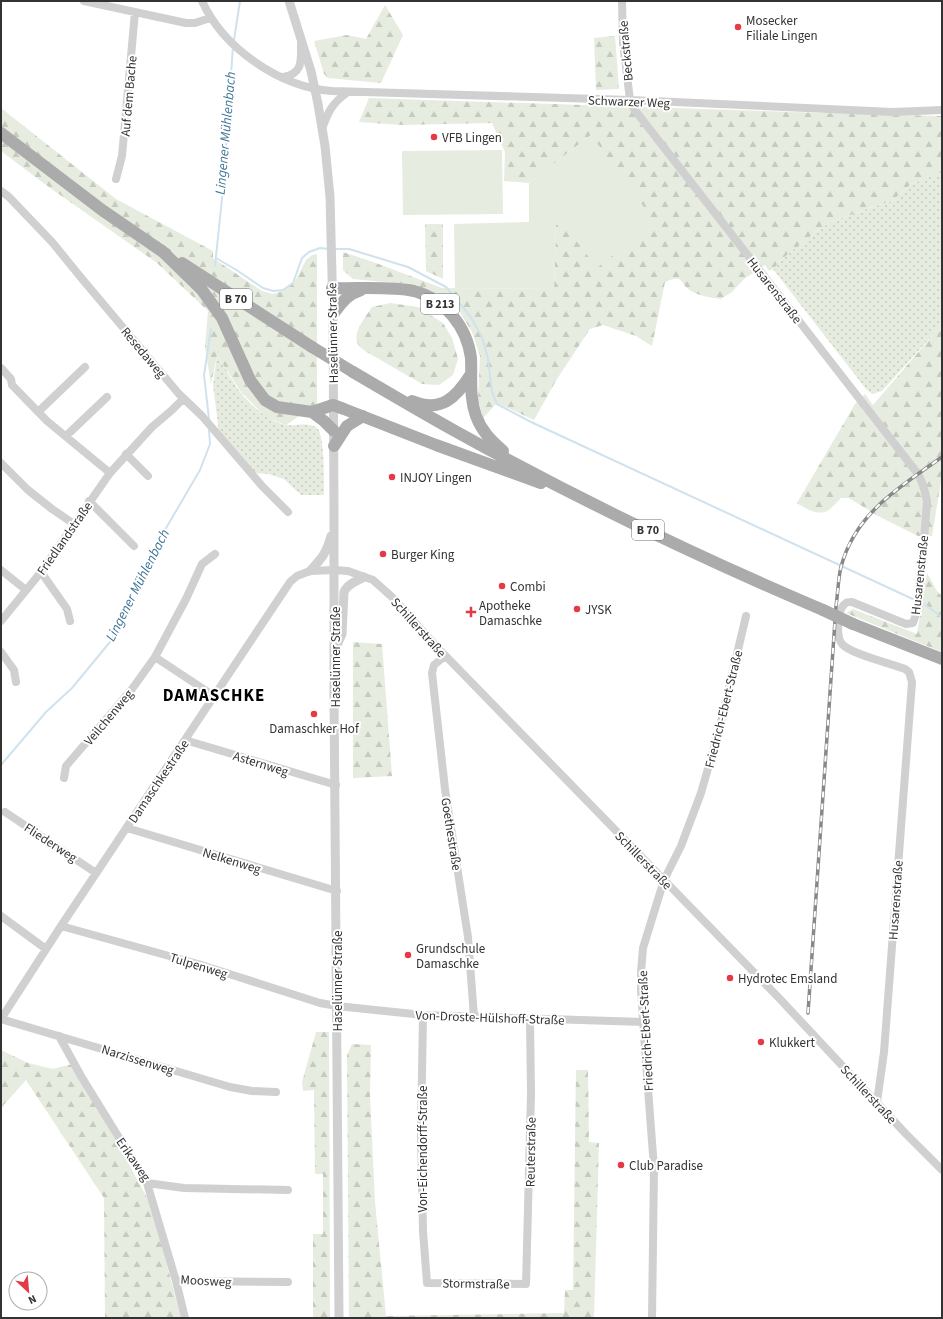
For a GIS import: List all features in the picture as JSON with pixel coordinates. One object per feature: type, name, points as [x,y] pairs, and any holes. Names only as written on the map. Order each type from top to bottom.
[{"type":"main road","name":"B 70","points":[[1,133],[102,210],[161,250],[312,347],[455,431],[586,499],[737,573],[853,624],[942,659]]},
{"type":"main road","points":[[161,250],[202,290],[222,318],[250,380],[265,400],[277,407],[312,412],[333,405]]},
{"type":"main road","name":"B 213","points":[[332,288],[400,289],[430,297],[445,307],[458,323],[468,342],[471,359],[471,374]]},
{"type":"main road","name":"B 213","points":[[333,314],[352,293],[364,289]]},
{"type":"main road","points":[[379,387],[419,404],[438,404],[447,401],[456,395],[471,374]]},
{"type":"main road","points":[[471,374],[472,401],[475,415],[480,426],[493,444],[517,464]]},
{"type":"main road","name":"B 70","points":[[333,405],[497,468],[586,499]]},
{"type":"main road","points":[[312,412],[334,431]]},
{"type":"main road","points":[[334,446],[347,426],[362,416]]},
{"type":"street","points":[[84,1],[186,23],[201,22],[210,18]]},
{"type":"street","name":"Schwarzer Weg","points":[[202,1],[210,18],[233,45],[254,61],[283,77],[315,89],[348,92],[630,100],[893,112],[942,110]]},
{"type":"street","name":"Haselünner Straße","points":[[289,1],[315,89],[322,129],[330,197],[334,431],[334,650],[339,1318]]},
{"type":"street","name":"Beckstraße","points":[[622,1],[623,43],[630,100]]},
{"type":"street","name":"Auf dem Bache","points":[[116,179],[122,156],[135,12]]},
{"type":"street","points":[[283,77],[289,76],[298,69],[301,61],[301,39]]},
{"type":"street","points":[[322,129],[328,112],[333,104],[348,92]]},
{"type":"street","name":"Husarenstraße","points":[[630,100],[634,109],[773,286],[921,479],[927,501],[918,606],[913,623],[906,624],[852,602],[846,603],[839,612],[838,636],[841,643],[849,650],[905,669],[909,672],[912,682],[884,1052],[877,1102]]},
{"type":"street","name":"Resedaweg","points":[[1,190],[52,242],[183,398],[203,417],[263,487],[288,512]]},
{"type":"street","points":[[38,412],[85,367]]},
{"type":"street","points":[[1,368],[11,379],[12,385],[38,412],[110,473]]},
{"type":"street","points":[[66,436],[106,396]]},
{"type":"street","name":"Friedlandstraße","points":[[1,621],[41,572],[89,501],[110,473],[152,427],[172,410],[183,398]]},
{"type":"street","points":[[126,454],[148,476]]},
{"type":"street","points":[[1,463],[28,490],[74,524]]},
{"type":"street","points":[[89,501],[134,546]]},
{"type":"street","points":[[310,571],[323,558],[327,551],[334,525]]},
{"type":"street","name":"Veilchenweg","points":[[64,778],[66,766],[132,689],[155,657],[186,599],[202,564],[215,554]]},
{"type":"street","points":[[1,570],[26,590]]},
{"type":"street","name":"Damaschkestraße","points":[[1,1019],[96,872],[127,828],[290,582],[297,576],[310,571],[334,570]]},
{"type":"street","name":"Schillerstraße","points":[[334,570],[348,571],[373,580],[392,596],[445,656],[779,998],[942,1170]]},
{"type":"street","points":[[41,572],[67,609],[70,621]]},
{"type":"street","points":[[334,650],[342,634],[344,592],[349,585],[364,577]]},
{"type":"street","name":"Friedrich-Ebert-Straße","points":[[652,1318],[654,1168],[640,972],[643,948],[664,880],[680,846],[701,793],[719,730],[746,616]]},
{"type":"street","points":[[1,652],[14,670],[16,682]]},
{"type":"street","name":"Goethestraße","points":[[445,656],[434,665],[432,673],[445,789],[468,937],[474,1017]]},
{"type":"street","points":[[155,657],[214,696]]},
{"type":"street","name":"Asternweg","points":[[185,740],[336,785]]},
{"type":"street","name":"Fliederweg","points":[[5,812],[96,872]]},
{"type":"street","name":"Nelkenweg","points":[[127,828],[337,891]]},
{"type":"street","points":[[1,916],[46,949]]},
{"type":"street","name":"Tulpenweg","points":[[61,926],[198,964],[320,1003],[337,1006]]},
{"type":"street","name":"Von-Droste-Hülshoff-Straße","points":[[337,1006],[423,1015],[644,1022]]},
{"type":"street","name":"Von-Eichendorff-Straße","points":[[423,1015],[421,1133],[423,1230],[427,1283]]},
{"type":"street","name":"Narzissenweg","points":[[1,1019],[230,1087],[252,1091],[276,1092]]},
{"type":"street","name":"Reuterstraße","points":[[526,1284],[531,1093],[530,1019]]},
{"type":"street","name":"Erikaweg","points":[[59,1036],[85,1082],[147,1183],[184,1188],[288,1190]]},
{"type":"street","name":"Moosweg","points":[[147,1183],[176,1281],[288,1282]]},
{"type":"street","points":[[176,1281],[185,1318]]},
{"type":"street","name":"Stormstraße","points":[[427,1283],[526,1284]]},
{"type":"green space","points":[[385,5],[403,35],[381,83],[328,78],[324,74],[314,41],[347,35],[366,39]]},
{"type":"green space","points":[[615,36],[619,89],[596,90],[594,38]]},
{"type":"green space","points":[[369,98],[942,116],[942,172],[911,184],[892,201],[829,223],[782,259],[773,269],[769,271],[765,265],[744,279],[732,292],[721,299],[694,293],[687,288],[681,280],[676,278],[665,282],[652,346],[636,336],[603,325],[590,329],[557,379],[534,420],[497,403],[483,418],[478,400],[480,356],[472,332],[458,309],[441,295],[416,285],[353,279],[343,270],[343,252],[442,288],[554,289],[556,225],[561,221],[591,135],[529,183],[504,181],[505,152],[492,123],[401,125],[359,122]]},
{"type":"green space","points":[[1,108],[116,199],[213,251],[213,258],[262,291],[273,294],[282,291],[294,283],[306,260],[312,255],[317,254],[317,404],[286,425],[266,417],[241,392],[217,355],[211,384],[205,347],[208,311],[157,263],[46,185],[1,151]]},
{"type":"green space","points":[[591,135],[655,222],[597,268],[561,221],[556,225],[554,289],[455,288],[454,224],[529,222],[529,183]]},
{"type":"green space","points":[[502,150],[503,214],[403,215],[402,151]]},
{"type":"green space","points":[[942,172],[942,323],[882,391],[872,394],[866,389],[773,269],[782,259],[829,223],[892,201],[911,184]]},
{"type":"green space","points":[[425,224],[443,224],[443,279],[426,271]]},
{"type":"green space","points":[[390,303],[418,307],[443,323],[452,338],[458,359],[453,375],[439,385],[422,384],[359,346],[357,339],[358,330],[372,307]]},
{"type":"green space","points":[[942,323],[942,476],[932,536],[918,536],[878,516],[849,498],[841,498],[827,511],[819,513],[811,511],[797,503],[855,404],[865,394],[873,405]]},
{"type":"green space","points":[[217,355],[240,392],[261,413],[281,424],[311,425],[317,428],[320,432],[323,449],[324,495],[301,495],[284,479],[268,474],[254,473],[219,432],[213,385]]},
{"type":"green space","points":[[927,573],[937,591],[942,596],[942,652],[846,613],[853,609],[917,634]]},
{"type":"green space","points":[[353,642],[382,644],[392,776],[353,778]]},
{"type":"green space","points":[[316,1032],[329,1032],[330,1318],[313,1318],[313,1234],[323,1234],[323,1174],[315,1174],[314,1090],[303,1091],[302,1082]]},
{"type":"green space","points":[[352,1044],[371,1045],[370,1095],[375,1202],[386,1316],[564,1313],[565,1290],[573,1290],[576,1070],[588,1070],[589,1142],[599,1143],[594,1318],[349,1318],[347,1055]]},
{"type":"green space","points":[[1,1050],[28,1063],[53,1069],[72,1064],[97,1105],[151,1205],[181,1318],[105,1318],[104,1198],[26,1080],[1,1108]]},
{"type":"waterway","name":"Lingener Mühlenbach","points":[[234,40],[240,1]]},
{"type":"waterway","name":"Lingener Mühlenbach","points":[[215,266],[223,189],[233,46]]},
{"type":"waterway","points":[[216,258],[263,288],[273,291],[283,290],[293,283],[302,258],[309,252],[320,248],[329,249]]},
{"type":"waterway","points":[[335,249],[349,249],[408,267],[446,287],[470,316],[482,337],[488,359],[492,392],[497,404],[531,422],[917,601]]},
{"type":"waterway","name":"Lingener Mühlenbach","points":[[209,419],[204,375],[211,329]]},
{"type":"waterway","name":"Lingener Mühlenbach","points":[[1,765],[46,712],[72,688],[110,642],[148,559],[200,470],[210,444],[209,430]]},
{"type":"waterway","points":[[921,602],[942,618]]},
{"type":"railway","points":[[808,1013],[836,606],[841,567],[848,548],[857,531],[868,516],[910,479],[942,457]]},
{"type":"place","name":"Mosecker Filiale Lingen","points":[[738,27]]},
{"type":"place","name":"VFB Lingen","points":[[434,137]]},
{"type":"place","name":"INJOY Lingen","points":[[392,477]]},
{"type":"place","name":"Burger King","points":[[383,554]]},
{"type":"place","name":"Combi","points":[[502,586]]},
{"type":"place","name":"JYSK","points":[[577,609]]},
{"type":"place","name":"Apotheke Damaschke","points":[[471,612]]},
{"type":"place","name":"Damaschker Hof","points":[[314,714]]},
{"type":"place","name":"Grundschule Damaschke","points":[[408,955]]},
{"type":"place","name":"Hydrotec Emsland","points":[[730,978]]},
{"type":"place","name":"Klukkert","points":[[761,1042]]},
{"type":"place","name":"Club Paradise","points":[[621,1165]]},
{"type":"district","name":"DAMASCHKE","points":[[214,695]]}]
